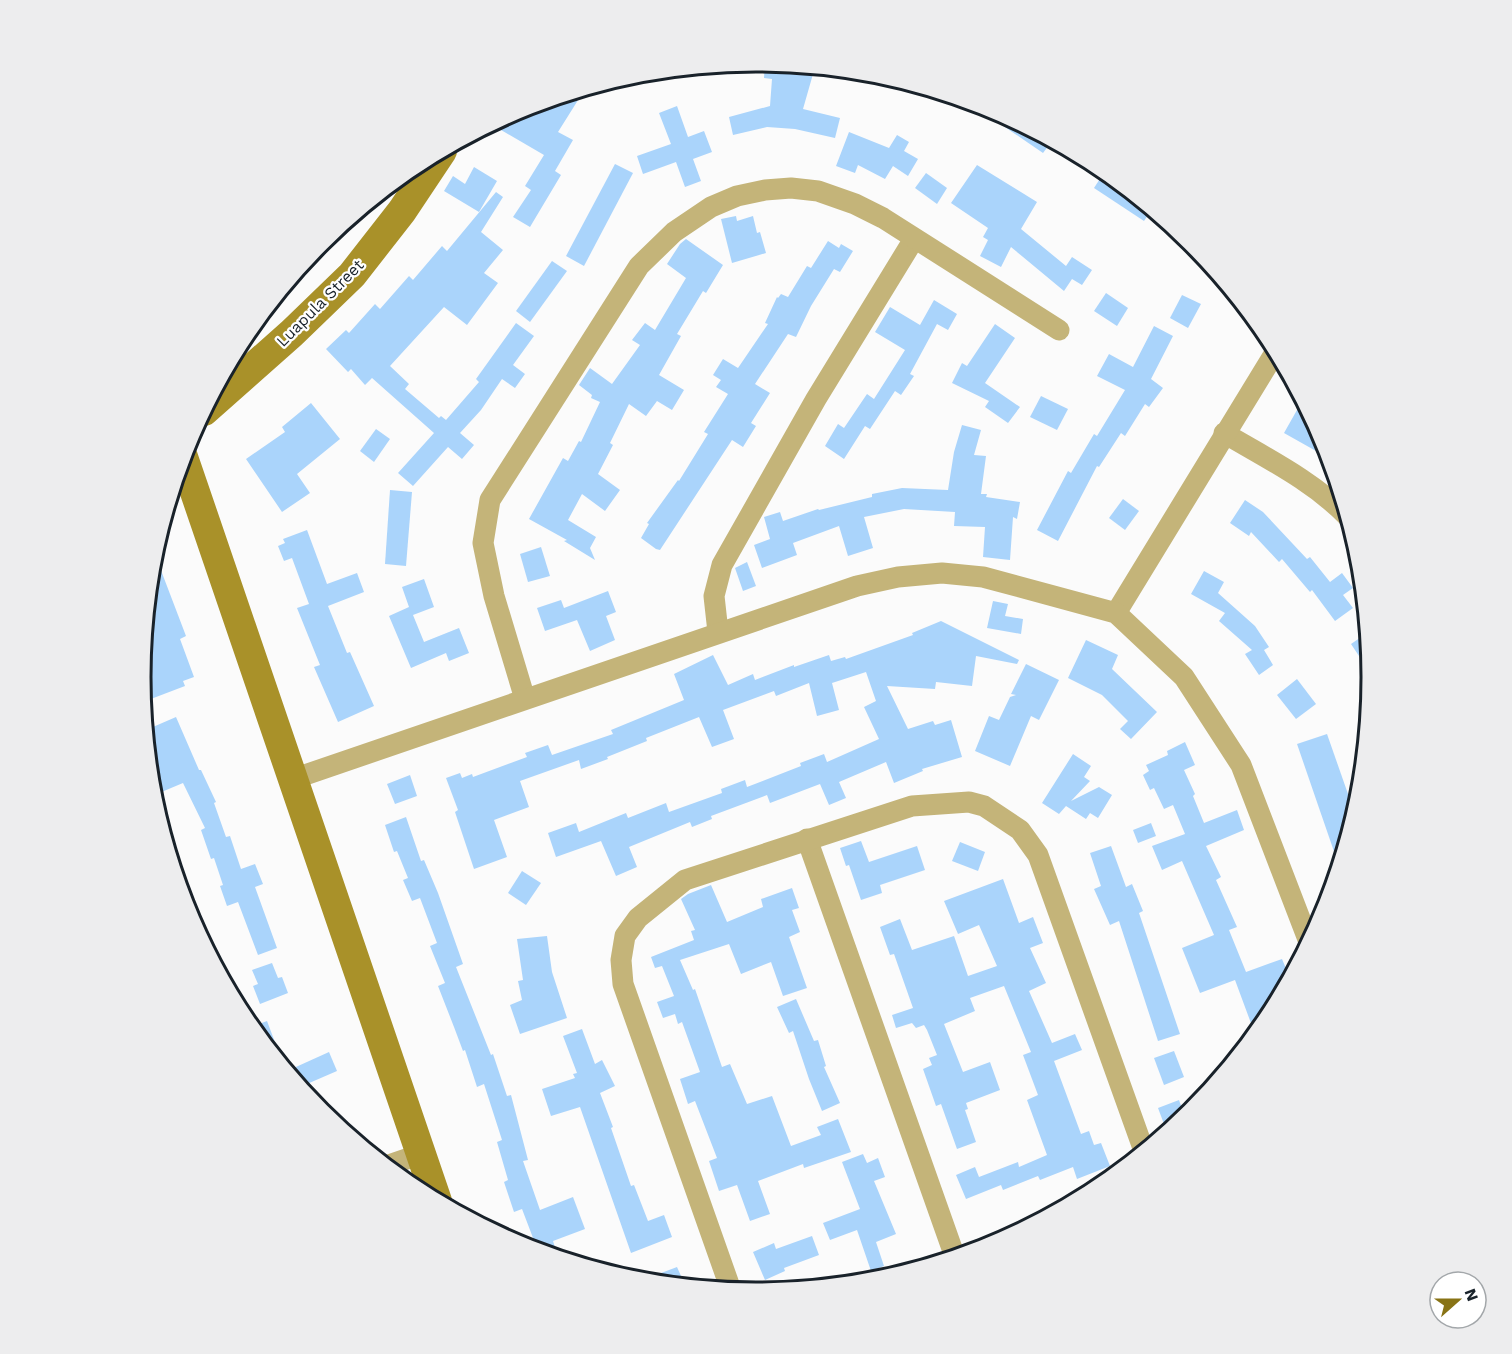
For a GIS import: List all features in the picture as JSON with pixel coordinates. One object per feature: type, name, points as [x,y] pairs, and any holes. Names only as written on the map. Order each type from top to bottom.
[{"type":"street","name":"Luapula Street","points":[[219,397],[292,333],[352,275],[402,211],[431,167]]},
{"type":"street","points":[[525,699],[494,596],[483,543],[490,500],[639,266],[674,232],[711,207],[737,196],[765,190],[791,188],[818,191],[855,204],[883,218],[1059,330]]},
{"type":"street","points":[[718,632],[714,596],[722,565],[816,399],[914,239]]},
{"type":"street","points":[[1116,613],[1271,360]]},
{"type":"street","points":[[1224,433],[1288,470],[1335,505]]},
{"type":"street","points":[[188,470],[433,1188]]},
{"type":"street","points":[[293,779],[857,586],[898,577],[942,573],[983,577],[1116,613],[1184,677],[1241,765],[1305,932]]},
{"type":"street","points":[[728,1281],[623,984],[621,960],[625,936],[638,918],[685,880],[807,839],[912,806],[969,802],[984,806],[1020,830],[1038,855],[1141,1143]]},
{"type":"street","points":[[807,839],[952,1249]]},
{"type":"street","points":[[396,1163],[421,1154]]},
{"type":"building","points":[[764,72],[813,75],[803,109],[840,118],[835,138],[795,129],[767,127],[733,135],[729,117],[770,106],[772,79],[764,78]]},
{"type":"building","points":[[579,99],[558,132],[573,140],[555,171],[561,175],[530,227],[513,217],[531,190],[525,186],[544,155],[501,130],[524,118]]},
{"type":"building","points":[[677,106],[688,137],[704,131],[712,152],[693,159],[701,181],[685,187],[676,162],[643,174],[637,156],[671,144],[659,113]]},
{"type":"building","points":[[999,123],[1024,134],[1047,147],[1043,153]]},
{"type":"building","points":[[849,132],[889,148],[897,135],[909,142],[904,151],[918,159],[908,176],[893,166],[885,179],[858,165],[855,173],[836,166]]},
{"type":"building","points":[[615,164],[633,173],[584,266],[566,256]]},
{"type":"building","points":[[977,165],[1037,202],[1021,229],[1066,266],[1072,257],[1092,270],[1082,285],[1072,279],[1064,291],[1011,247],[1001,267],[980,256],[988,240],[983,237],[988,228],[951,203]]},
{"type":"building","points":[[474,167],[497,181],[479,212],[444,191],[453,176],[465,184]]},
{"type":"building","points":[[926,173],[947,188],[937,204],[915,188]]},
{"type":"building","points":[[1100,179],[1147,216],[1144,221],[1094,188]]},
{"type":"building","points":[[496,192],[503,197],[481,232],[503,250],[484,273],[498,283],[467,325],[444,307],[390,366],[409,384],[405,389],[439,418],[441,416],[446,420],[479,382],[476,379],[516,323],[534,336],[513,365],[525,374],[515,388],[502,379],[481,410],[460,433],[474,445],[462,459],[448,447],[413,486],[398,473],[434,433],[372,378],[365,385],[351,369],[348,372],[326,349],[346,330],[349,333],[375,304],[380,309],[409,276],[413,280],[442,246],[447,251]]},
{"type":"building","points":[[736,216],[737,221],[753,216],[757,233],[760,232],[766,253],[732,263],[721,219]]},
{"type":"building","points":[[686,239],[723,265],[706,293],[703,291],[677,334],[681,336],[659,375],[684,390],[672,410],[657,401],[646,416],[629,404],[610,443],[613,445],[598,474],[620,490],[605,511],[582,494],[568,520],[596,537],[590,548],[595,560],[564,541],[567,540],[529,519],[563,458],[568,461],[579,441],[581,442],[600,402],[591,398],[592,395],[579,385],[590,368],[612,384],[640,345],[632,340],[645,323],[655,330],[686,278],[667,264]]},
{"type":"building","points":[[828,241],[839,248],[841,244],[853,251],[840,272],[834,269],[811,306],[796,337],[788,334],[755,384],[770,393],[751,423],[756,426],[743,447],[732,440],[660,550],[656,549],[641,538],[649,524],[647,523],[679,481],[708,434],[704,432],[728,394],[716,387],[721,380],[713,375],[723,359],[738,368],[768,324],[765,323],[777,297],[781,294],[788,297],[807,266],[811,268]]},
{"type":"building","points":[[552,261],[567,271],[530,322],[516,311]]},
{"type":"building","points":[[1106,293],[1128,308],[1117,326],[1094,311]]},
{"type":"building","points":[[1182,295],[1201,304],[1188,328],[1170,318]]},
{"type":"building","points":[[934,300],[957,314],[948,330],[937,324],[910,374],[914,376],[901,395],[895,391],[870,429],[865,426],[844,459],[825,446],[838,424],[844,428],[867,394],[874,399],[905,350],[875,332],[890,307],[920,325]]},
{"type":"building","points":[[995,324],[1015,338],[985,383],[1020,407],[1008,423],[985,407],[989,401],[952,383],[962,363],[967,366]]},
{"type":"building","points":[[1154,326],[1173,336],[1151,379],[1163,388],[1149,407],[1145,404],[1125,436],[1121,433],[1099,467],[1097,466],[1058,541],[1037,530],[1068,471],[1071,473],[1094,434],[1097,436],[1125,390],[1097,376],[1109,354],[1133,367]]},
{"type":"building","points":[[1041,396],[1068,409],[1057,430],[1030,417]]},
{"type":"building","points":[[311,403],[340,439],[297,474],[310,493],[282,512],[246,459],[285,432],[282,427]]},
{"type":"building","points":[[1297,410],[1300,412],[1316,451],[1284,433]]},
{"type":"building","points":[[962,425],[981,430],[974,455],[986,456],[981,494],[987,494],[986,497],[1020,502],[1017,519],[1013,517],[1010,560],[983,557],[985,527],[954,526],[955,512],[904,509],[864,517],[873,548],[848,556],[839,526],[793,543],[797,555],[762,568],[754,545],[770,539],[764,517],[780,512],[783,521],[818,509],[872,497],[872,494],[902,488],[948,490],[954,452]]},
{"type":"building","points":[[376,429],[390,439],[374,462],[360,451]]},
{"type":"building","points":[[390,490],[412,492],[406,566],[385,564]]},
{"type":"building","points":[[1123,499],[1139,511],[1125,530],[1109,518]]},
{"type":"building","points":[[1245,500],[1263,512],[1307,559],[1310,557],[1330,582],[1342,573],[1353,588],[1343,595],[1353,608],[1335,621],[1312,590],[1310,592],[1282,559],[1279,562],[1251,532],[1249,536],[1230,523]]},
{"type":"building","points":[[307,530],[327,584],[357,573],[364,592],[328,606],[347,653],[350,652],[374,706],[338,722],[314,667],[320,665],[297,608],[309,604],[292,558],[284,561],[278,546],[285,543],[283,539]]},
{"type":"building","points":[[541,547],[550,576],[528,582],[520,554]]},
{"type":"building","points":[[747,562],[756,586],[743,591],[735,568]]},
{"type":"building","points":[[161,570],[186,636],[180,639],[194,677],[183,681],[185,686],[152,699],[152,637]]},
{"type":"building","points":[[1204,571],[1224,582],[1218,593],[1255,626],[1269,647],[1264,650],[1273,665],[1259,675],[1245,654],[1252,650],[1219,621],[1225,613],[1191,594]]},
{"type":"building","points":[[424,579],[434,607],[413,615],[424,642],[459,628],[469,653],[449,661],[446,653],[411,668],[389,616],[409,607],[402,587]]},
{"type":"building","points":[[608,591],[616,612],[606,616],[615,640],[590,651],[577,620],[545,631],[537,608],[561,600],[564,608]]},
{"type":"building","points":[[993,601],[1008,604],[1005,616],[1023,619],[1021,634],[987,628]]},
{"type":"building","points":[[941,621],[1019,660],[1017,664],[976,656],[972,686],[936,682],[935,689],[887,686],[908,729],[933,721],[935,725],[951,720],[962,757],[922,769],[923,771],[894,783],[886,762],[839,782],[846,798],[829,805],[820,784],[770,803],[767,795],[711,816],[712,819],[692,827],[690,822],[629,847],[637,867],[616,876],[601,841],[556,857],[548,833],[576,823],[579,832],[626,813],[628,818],[666,803],[669,812],[722,793],[721,789],[745,780],[747,787],[801,766],[800,763],[824,754],[827,762],[879,739],[864,707],[876,701],[866,672],[832,683],[839,710],[817,716],[809,683],[776,696],[774,691],[723,710],[734,739],[712,747],[699,717],[646,738],[647,741],[581,769],[579,760],[520,781],[529,807],[494,820],[507,857],[474,869],[455,812],[458,810],[446,778],[460,773],[462,778],[472,774],[473,777],[527,757],[525,753],[548,745],[552,755],[613,734],[611,730],[684,700],[674,674],[713,655],[728,685],[753,674],[755,680],[829,655],[831,661],[845,657],[846,659],[913,635],[912,633]]},
{"type":"building","points":[[1360,638],[1361,658],[1351,644]]},
{"type":"building","points":[[1086,640],[1118,655],[1112,669],[1157,712],[1131,739],[1120,729],[1128,721],[1102,695],[1068,678]]},
{"type":"building","points":[[1026,664],[1059,680],[1039,720],[1031,716],[1010,766],[975,751],[989,716],[999,720],[1010,697],[1016,695],[1011,694]]},
{"type":"building","points":[[1297,679],[1316,704],[1296,719],[1277,695]]},
{"type":"building","points":[[176,717],[216,802],[214,803],[226,837],[230,836],[241,869],[255,864],[263,884],[255,887],[277,948],[258,955],[238,902],[227,906],[214,858],[211,859],[201,830],[205,828],[183,783],[162,792],[153,727]]},
{"type":"building","points":[[1327,734],[1349,796],[1334,853],[1297,744]]},
{"type":"building","points":[[1185,742],[1195,765],[1184,770],[1195,794],[1193,796],[1204,823],[1237,810],[1244,830],[1206,846],[1221,877],[1216,880],[1237,927],[1229,930],[1246,972],[1282,959],[1286,969],[1251,1024],[1235,980],[1200,993],[1182,948],[1214,935],[1182,861],[1162,870],[1152,846],[1185,834],[1173,805],[1164,809],[1154,788],[1150,790],[1143,775],[1149,771],[1146,765],[1168,755],[1167,751]]},
{"type":"building","points":[[1073,754],[1091,766],[1084,777],[1090,781],[1071,801],[1099,787],[1112,795],[1098,818],[1090,813],[1086,819],[1066,806],[1059,814],[1042,803]]},
{"type":"building","points":[[410,775],[417,796],[395,804],[387,784]]},
{"type":"building","points":[[406,817],[421,861],[424,860],[438,893],[463,964],[456,967],[491,1055],[493,1054],[507,1096],[511,1095],[528,1160],[523,1161],[540,1210],[573,1197],[585,1229],[553,1241],[555,1247],[534,1240],[522,1209],[514,1212],[504,1182],[508,1180],[497,1142],[502,1140],[484,1084],[477,1087],[465,1050],[463,1051],[438,986],[445,983],[430,946],[437,943],[420,898],[412,901],[403,880],[408,878],[397,851],[394,852],[385,825]]},
{"type":"building","points":[[1151,823],[1156,836],[1138,843],[1133,830]]},
{"type":"building","points":[[861,841],[869,862],[917,846],[925,870],[880,885],[882,893],[861,900],[849,865],[846,866],[840,848]]},
{"type":"building","points":[[960,842],[985,852],[978,871],[952,861]]},
{"type":"building","points":[[1111,846],[1126,887],[1132,884],[1143,911],[1139,913],[1180,1034],[1158,1041],[1119,921],[1110,925],[1094,889],[1101,886],[1090,853]]},
{"type":"building","points":[[522,871],[541,883],[526,905],[508,893]]},
{"type":"building","points":[[1003,879],[1019,923],[1033,917],[1043,943],[1030,948],[1046,983],[1029,991],[1052,1043],[1075,1034],[1082,1050],[1054,1061],[1081,1134],[1089,1131],[1094,1145],[1101,1143],[1110,1166],[1077,1179],[1073,1167],[1040,1180],[1038,1176],[1003,1190],[1001,1185],[966,1199],[956,1175],[975,1167],[979,1177],[1018,1162],[1019,1167],[1047,1155],[1027,1100],[1038,1095],[1023,1055],[1031,1052],[1004,986],[970,998],[975,1011],[944,1024],[963,1072],[990,1062],[1000,1090],[966,1103],[968,1109],[965,1110],[976,1142],[957,1149],[941,1104],[936,1106],[923,1069],[932,1065],[929,1058],[937,1055],[927,1030],[924,1025],[916,1028],[912,1023],[896,1028],[892,1015],[913,1008],[894,954],[890,955],[880,927],[900,919],[912,950],[954,936],[968,976],[997,966],[979,925],[958,934],[944,901]]},
{"type":"building","points":[[711,885],[727,922],[763,907],[761,899],[792,888],[799,908],[792,910],[800,932],[789,937],[807,988],[783,996],[771,962],[741,974],[729,944],[680,960],[693,990],[695,989],[722,1067],[730,1064],[747,1104],[772,1096],[791,1146],[821,1135],[817,1127],[838,1119],[851,1152],[804,1168],[803,1164],[758,1181],[770,1214],[750,1221],[737,1185],[719,1191],[709,1161],[717,1158],[695,1101],[688,1104],[680,1079],[700,1072],[682,1022],[678,1024],[675,1014],[663,1018],[657,1002],[674,996],[662,966],[655,968],[651,957],[694,940],[691,931],[695,930],[681,899]]},
{"type":"building","points":[[547,936],[552,972],[567,1018],[520,1034],[510,1005],[522,1000],[518,981],[523,980],[517,939]]},
{"type":"building","points":[[272,963],[278,978],[282,977],[288,993],[260,1004],[253,986],[258,984],[252,970]]},
{"type":"building","points":[[796,999],[814,1041],[818,1040],[826,1066],[824,1067],[840,1103],[822,1111],[793,1031],[789,1033],[777,1007]]},
{"type":"building","points":[[267,1021],[276,1045],[261,1023]]},
{"type":"building","points":[[582,1029],[595,1064],[602,1060],[615,1086],[600,1093],[631,1186],[634,1185],[648,1221],[664,1215],[672,1237],[631,1253],[580,1107],[551,1116],[542,1089],[575,1078],[573,1074],[577,1073],[563,1036]]},
{"type":"building","points":[[1174,1051],[1184,1077],[1164,1085],[1154,1058]]},
{"type":"building","points":[[329,1052],[337,1071],[308,1084],[294,1068]]},
{"type":"building","points":[[1179,1100],[1182,1107],[1164,1124],[1158,1108]]},
{"type":"building","points":[[863,1154],[867,1163],[878,1158],[885,1177],[874,1181],[896,1234],[876,1242],[884,1266],[873,1270],[871,1271],[857,1230],[830,1240],[823,1223],[860,1209],[842,1162]]},
{"type":"building","points":[[812,1236],[819,1255],[784,1268],[785,1271],[765,1280],[753,1252],[774,1243],[776,1249]]},
{"type":"building","points":[[677,1267],[682,1277],[677,1277],[659,1274]]}]
